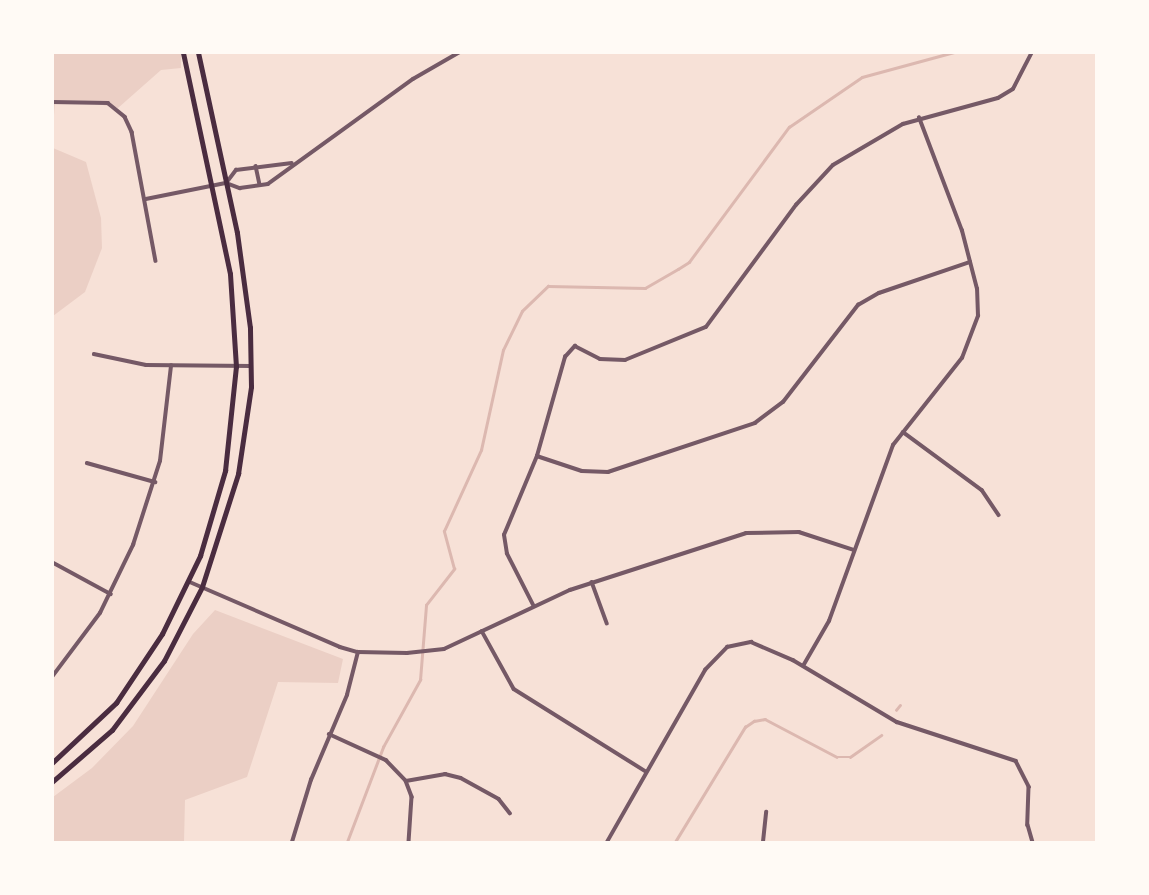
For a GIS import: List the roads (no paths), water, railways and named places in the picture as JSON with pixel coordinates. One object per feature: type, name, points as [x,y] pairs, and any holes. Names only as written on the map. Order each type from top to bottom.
[{"type":"main road","points":[[52,763],[128,688],[190,582],[225,471],[236,367],[230,274],[214,185],[183,52]]},
{"type":"main road","points":[[52,782],[96,746],[140,697],[202,587],[233,501],[251,366],[245,277],[198,52]]},
{"type":"street","points":[[146,198],[226,183],[240,187],[260,185],[281,177],[292,163],[413,79],[460,52]]},
{"type":"street","points":[[533,605],[507,554],[504,535],[537,456],[565,358],[575,346],[585,355],[612,362],[688,338],[706,327],[796,205],[833,165],[881,134],[919,118],[998,98],[1013,89],[1032,52]]},
{"type":"street","points":[[52,102],[95,102],[118,108],[132,132],[156,261]]},
{"type":"street","points":[[803,667],[829,621],[886,461],[903,432],[970,345],[978,316],[970,262],[919,118]]},
{"type":"street","points":[[226,183],[236,170],[292,163]]},
{"type":"street","points":[[256,166],[260,185]]},
{"type":"street","points":[[537,456],[582,471],[608,472],[755,423],[783,402],[858,306],[879,293],[970,262]]},
{"type":"street","points":[[94,354],[171,366],[251,366]]},
{"type":"street","points":[[52,677],[111,594],[155,482],[167,418],[171,366]]},
{"type":"street","points":[[903,432],[982,490],[999,515]]},
{"type":"street","points":[[87,463],[155,482]]},
{"type":"street","points":[[190,582],[358,652],[444,649],[533,605],[592,582],[746,533],[799,532],[854,550]]},
{"type":"street","points":[[52,562],[111,594]]},
{"type":"street","points":[[592,582],[607,623]]},
{"type":"street","points":[[482,631],[522,695],[645,771]]},
{"type":"street","points":[[607,842],[645,771],[705,670],[716,655],[736,642],[766,646],[897,722],[1016,761],[1029,787],[1028,825],[1033,842]]},
{"type":"street","points":[[292,842],[329,734],[347,695],[358,652]]},
{"type":"street","points":[[329,734],[386,760],[406,781],[412,797],[409,842]]},
{"type":"street","points":[[406,781],[445,774],[461,778],[499,799],[510,813]]},
{"type":"street","points":[[763,842],[766,812]]},
{"type":"waterway","points":[[347,842],[383,747],[420,680],[426,605],[454,569],[444,531],[481,450],[503,350],[522,311],[548,286],[645,288],[678,269],[689,262],[789,127],[862,77],[954,52]]},
{"type":"waterway","points":[[896,710],[900,705]]},
{"type":"waterway","points":[[675,842],[745,727],[754,721],[765,719],[837,757],[850,757],[881,735]]}]
